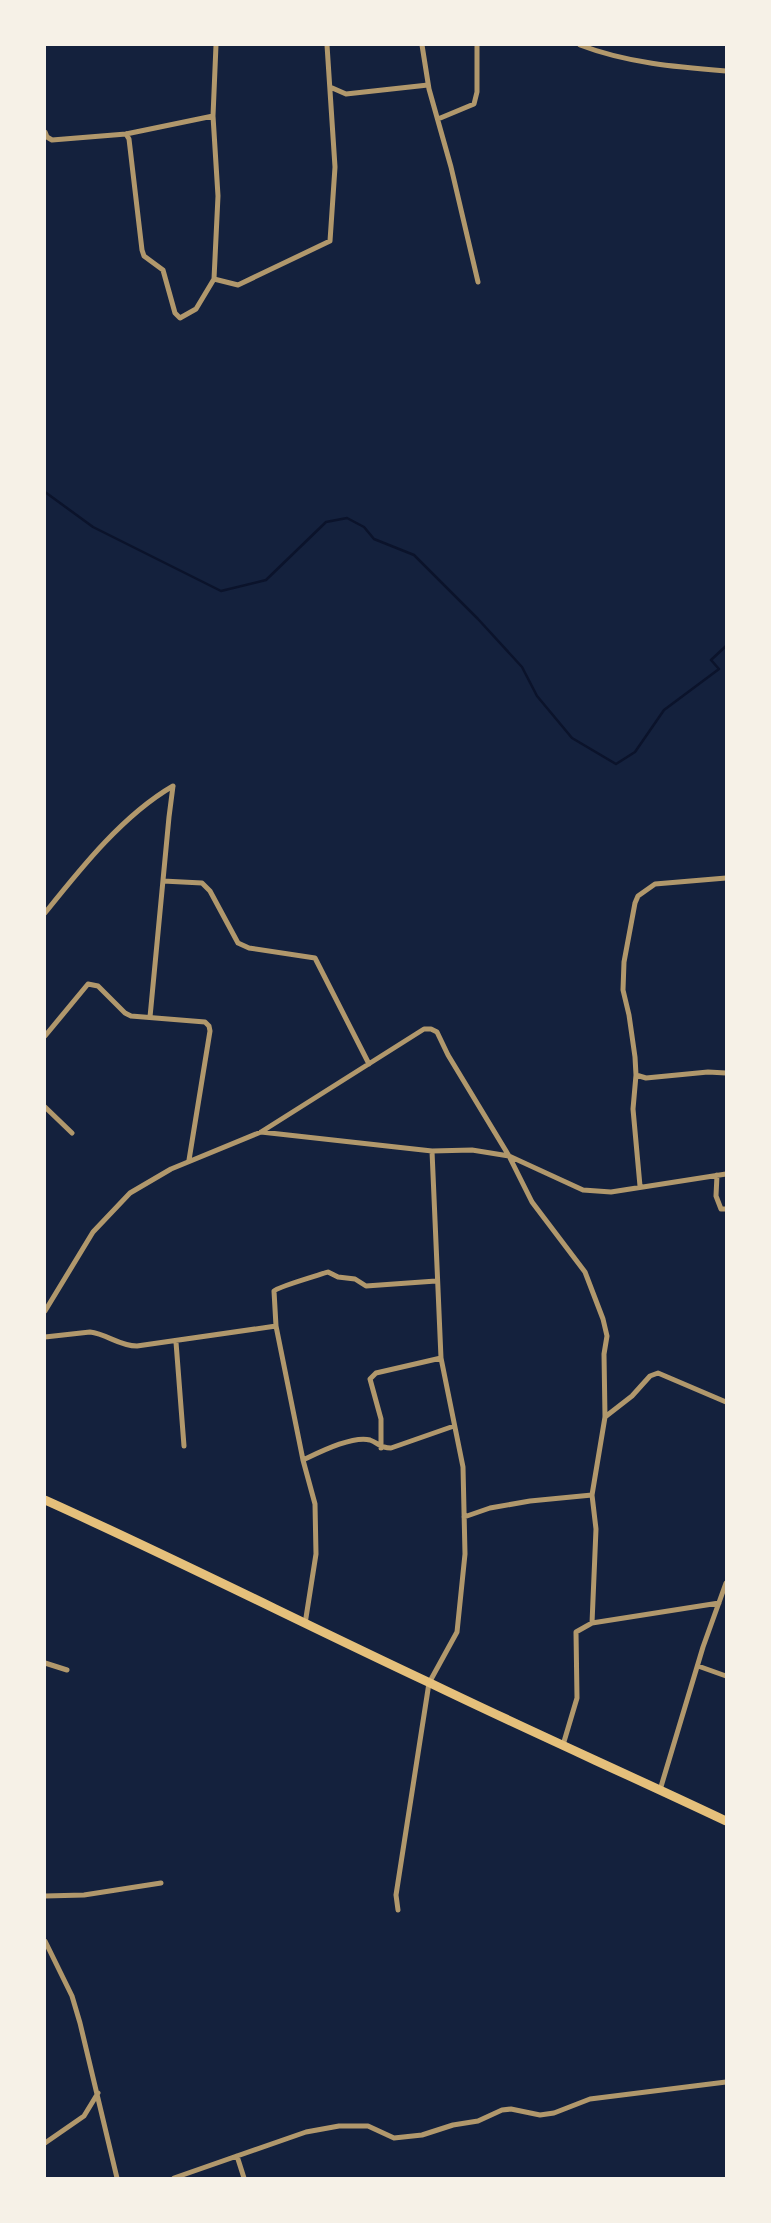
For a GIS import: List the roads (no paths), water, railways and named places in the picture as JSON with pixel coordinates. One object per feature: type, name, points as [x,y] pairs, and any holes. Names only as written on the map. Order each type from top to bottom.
[{"type":"main road","points":[[45,1500],[138,1542],[429,1683],[726,1821]]},
{"type":"street","points":[[126,134],[129,139],[142,250],[144,256],[163,270],[175,313],[180,318],[196,309],[214,279],[218,196],[213,116],[216,45]]},
{"type":"street","points":[[214,279],[238,285],[330,241],[335,167],[327,45]]},
{"type":"street","points":[[422,45],[428,85],[478,282]]},
{"type":"street","points":[[438,119],[474,104],[477,92],[477,45]]},
{"type":"street","points":[[580,45],[598,52],[640,62],[726,71]]},
{"type":"street","points":[[330,87],[346,94],[428,85]]},
{"type":"street","points":[[45,132],[52,140],[126,134],[213,116]]},
{"type":"street","points":[[45,913],[126,821],[159,794],[174,786],[150,1017]]},
{"type":"street","points":[[640,1186],[634,1109],[636,1075],[629,1014],[623,990],[626,951],[638,896],[655,884],[726,878]]},
{"type":"street","points":[[163,881],[202,883],[210,891],[238,943],[249,948],[315,958],[369,1064]]},
{"type":"street","points":[[45,1036],[88,984],[98,986],[125,1013],[131,1016],[205,1022],[209,1026],[210,1031],[189,1160]]},
{"type":"street","points":[[45,1311],[93,1232],[130,1193],[189,1160],[261,1132],[424,1029],[431,1029],[437,1032],[448,1056],[509,1156],[532,1202],[585,1272],[596,1298],[607,1336],[604,1354],[605,1417],[592,1495],[596,1529],[592,1623]]},
{"type":"street","points":[[636,1075],[646,1078],[708,1072],[726,1073]]},
{"type":"street","points":[[45,1107],[72,1133]]},
{"type":"street","points":[[261,1132],[432,1151],[472,1150],[509,1156],[584,1190],[611,1192],[726,1174]]},
{"type":"street","points":[[398,1910],[396,1895],[429,1683],[457,1632],[465,1554],[463,1467],[441,1358],[436,1281],[432,1151]]},
{"type":"street","points":[[717,1175],[716,1196],[722,1209],[726,1209]]},
{"type":"street","points":[[305,1624],[316,1554],[315,1504],[303,1460],[276,1326],[273,1296],[277,1287],[300,1282],[328,1272],[338,1277],[355,1279],[366,1286],[436,1281]]},
{"type":"street","points":[[45,1337],[90,1332],[129,1346],[176,1342],[276,1326]]},
{"type":"street","points":[[176,1342],[184,1446]]},
{"type":"street","points":[[381,1448],[381,1419],[370,1379],[376,1373],[441,1358]]},
{"type":"street","points":[[605,1417],[632,1396],[650,1376],[658,1373],[726,1402]]},
{"type":"street","points":[[303,1460],[324,1450],[357,1440],[370,1440],[381,1448],[391,1448],[454,1426]]},
{"type":"street","points":[[464,1516],[490,1508],[530,1501],[592,1495]]},
{"type":"street","points":[[660,1790],[726,1583]]},
{"type":"street","points":[[563,1745],[577,1698],[576,1632],[592,1623],[719,1603]]},
{"type":"street","points":[[45,1663],[67,1670]]},
{"type":"street","points":[[698,1666],[726,1676]]},
{"type":"street","points":[[45,1896],[84,1895],[161,1883]]},
{"type":"street","points":[[45,1942],[72,1996],[98,2092],[117,2178]]},
{"type":"street","points":[[174,2178],[306,2132],[339,2126],[368,2126],[394,2138],[422,2135],[453,2125],[478,2121],[502,2110],[511,2109],[540,2115],[554,2113],[590,2100],[726,2082]]},
{"type":"street","points":[[45,2143],[84,2116],[98,2092]]},
{"type":"street","points":[[237,2156],[244,2178]]},
{"type":"waterway","points":[[45,492],[93,527],[221,591],[266,580],[326,522],[347,518],[364,527],[374,539],[414,555],[478,619],[522,667],[537,696],[572,738],[616,764],[635,752],[664,710],[719,669],[711,660],[726,646]]}]
